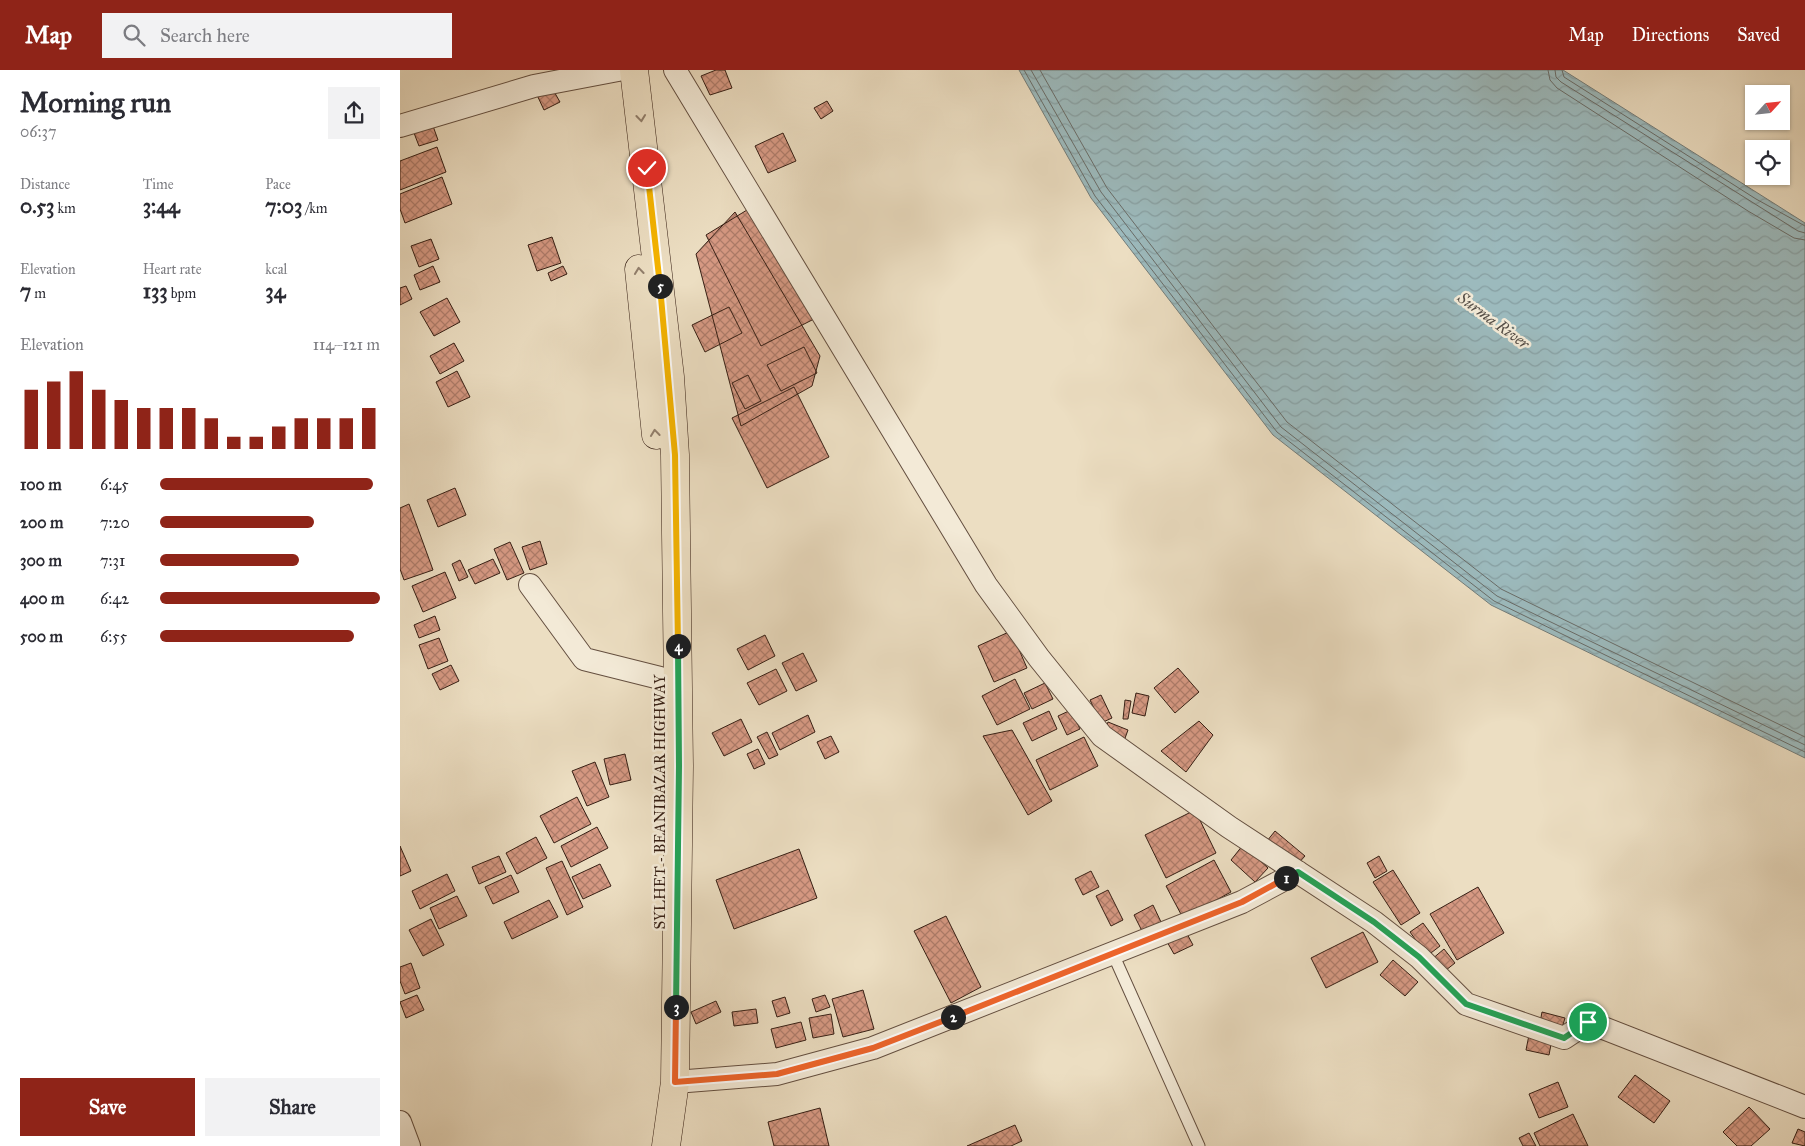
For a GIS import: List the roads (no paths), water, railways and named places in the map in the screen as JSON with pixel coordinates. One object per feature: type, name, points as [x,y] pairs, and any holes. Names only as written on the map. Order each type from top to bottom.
[{"type":"main road","name":"SYLHET - BEANIBAZAR HIGHWAY","points":[[617,70],[658,456],[660,678],[658,1082],[649,1146]]},
{"type":"main road","name":"SYLHET - BEANIBAZAR HIGHWAY","points":[[634,70],[669,367],[675,455],[679,766],[675,1082],[666,1146]]},
{"type":"street","points":[[400,126],[534,86],[617,70]]},
{"type":"street","points":[[674,70],[986,585],[1039,658],[1102,736],[1229,827],[1374,922],[1419,957],[1466,1004],[1564,1038],[1588,1022],[1805,1107]]},
{"type":"street","points":[[530,584],[584,658],[660,678]]},
{"type":"street","points":[[675,1082],[777,1074],[873,1048],[1242,902],[1298,872]]},
{"type":"street","points":[[400,1122],[408,1146]]},
{"type":"lane","points":[[1113,954],[1198,1146]]},
{"type":"water","name":"Surma River","points":[[1019,70],[1563,70],[1805,223],[1805,758],[1491,605],[1273,435],[1091,198]]}]
